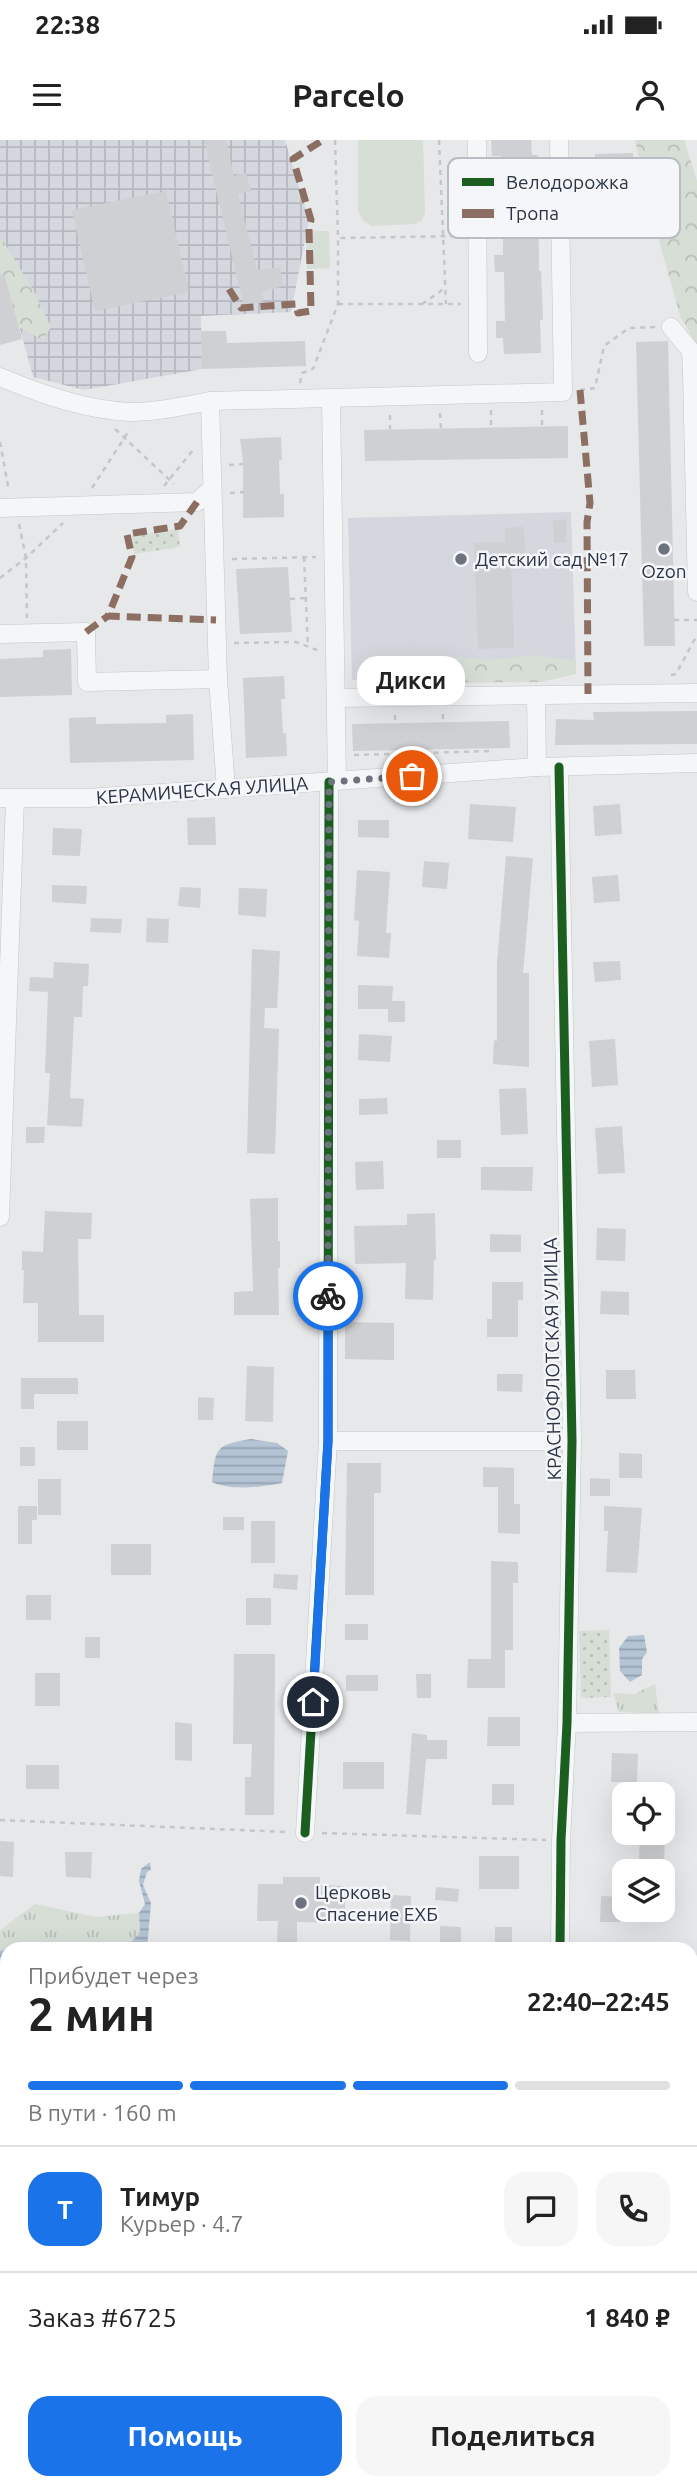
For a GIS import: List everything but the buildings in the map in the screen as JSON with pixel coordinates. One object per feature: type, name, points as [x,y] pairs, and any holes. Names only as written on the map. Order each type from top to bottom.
[{"type":"street","points":[[477,140],[477,158]]},
{"type":"street","points":[[559,140],[559,158]]},
{"type":"street","points":[[478,238],[478,353]]},
{"type":"street","points":[[0,377],[71,403],[128,412],[210,401],[563,392],[561,238]]},
{"type":"street","points":[[671,327],[691,351],[694,374],[697,592]]},
{"type":"street","points":[[305,1833],[328,1441],[333,782],[337,657],[332,556],[331,399]]},
{"type":"street","points":[[210,401],[218,679],[226,789]]},
{"type":"street","points":[[6,508],[197,502],[212,488]]},
{"type":"street","points":[[0,634],[86,632],[87,682],[218,679]]},
{"type":"street","points":[[336,698],[697,693]]},
{"type":"street","points":[[536,695],[537,767]]},
{"type":"street","name":"КЕРАМИЧЕСКАЯ УЛИЦА","points":[[8,798],[88,798],[537,767],[697,763]]},
{"type":"street","name":"КРАСНОФЛОТСКАЯ УЛИЦА","points":[[559,767],[572,1441],[560,1942]]},
{"type":"street","points":[[0,1217],[8,798]]},
{"type":"street","points":[[328,1441],[572,1441]]},
{"type":"street","points":[[567,1723],[697,1722]]},
{"type":"path","points":[[296,400],[302,373],[313,369],[338,304],[335,140]]},
{"type":"path","points":[[439,140],[446,304]]},
{"type":"path","points":[[338,239],[448,236]]},
{"type":"path","points":[[422,304],[441,291],[445,283]]},
{"type":"path","points":[[338,304],[478,303]]},
{"type":"path","points":[[563,392],[595,388],[604,346],[629,328],[671,327]]},
{"type":"path","points":[[0,578],[26,558],[81,506],[137,418],[145,411]]},
{"type":"path","points":[[115,428],[170,481],[197,502]]},
{"type":"path","points":[[0,442],[6,508],[21,528],[26,558],[28,634]]},
{"type":"path","points":[[145,504],[170,481],[196,447]]},
{"type":"path","points":[[214,559],[332,556]]},
{"type":"path","points":[[304,557],[309,647]]},
{"type":"path","points":[[290,599],[306,598]]},
{"type":"path","points":[[674,620],[697,620]]},
{"type":"path","points":[[664,678],[676,674],[697,635]]},
{"type":"path","points":[[217,643],[296,642],[337,657]]},
{"type":"path","points":[[0,1820],[305,1833],[561,1840]]},
{"type":"shaded area","points":[[0,140],[285,140],[309,220],[291,312],[201,316],[202,369],[84,390],[33,377],[0,254]]},
{"type":"shaded area","name":"Детский сад №17","points":[[571,512],[576,674],[352,680],[348,518]]},
{"type":"green space","points":[[358,140],[423,140],[425,213],[422,220],[415,224],[371,226],[363,220],[358,211]]},
{"type":"green space","points":[[635,140],[684,140],[697,181],[697,344],[681,319],[658,238],[680,238],[680,158],[639,158]]},
{"type":"green space","points":[[306,231],[329,231],[330,268],[307,269]]},
{"type":"green space","points":[[2,239],[35,293],[51,327],[43,340],[18,327],[8,289],[0,289]]},
{"type":"green space","points":[[178,529],[180,547],[134,554],[132,536]]},
{"type":"green space","points":[[534,655],[576,660],[576,674],[542,682],[413,683],[385,679],[396,663],[444,656],[490,660]]},
{"type":"green space","points":[[609,1630],[611,1697],[581,1698],[579,1631]]},
{"type":"green space","points":[[655,1684],[659,1714],[619,1712],[613,1693],[634,1694]]},
{"type":"green space","points":[[35,1904],[96,1917],[139,1913],[140,1933],[131,1942],[0,1942],[0,1930]]},
{"type":"water","points":[[251,1439],[277,1443],[288,1451],[282,1483],[237,1487],[212,1482],[220,1449],[231,1443]]},
{"type":"water","points":[[644,1635],[647,1652],[642,1659],[642,1675],[630,1682],[620,1671],[619,1648],[628,1636]]},
{"type":"water","points":[[150,1862],[151,1870],[147,1872],[143,1885],[151,1903],[148,1942],[131,1942],[140,1933],[139,1913],[145,1904],[139,1881],[141,1869]]},
{"type":"marked path","points":[[229,289],[241,308],[296,304],[298,313],[311,311],[311,220],[293,159],[323,140]]},
{"type":"marked path","points":[[580,390],[590,503],[587,522],[588,694]]},
{"type":"marked path","points":[[197,502],[180,526],[127,534],[132,557],[108,616],[216,620]]},
{"type":"marked path","points":[[86,632],[108,616]]},
{"type":"cycle path","points":[[559,767],[572,1441],[560,1942]]},
{"type":"cycle path","points":[[305,1833],[328,1441],[329,782]]},
{"type":"way so far","points":[[328,1296],[329,782],[412,776]]},
{"type":"place","name":"Ozon","points":[[664,549]]},
{"type":"place","name":"Детский сад №17","points":[[461,559]]},
{"type":"place","name":"Дикси","points":[[412,776]]},
{"type":"place","name":"Церковь Спасение ЕХБ","points":[[301,1903]]},
{"type":"route","points":[[313,1702],[328,1441],[328,1296]]}]
